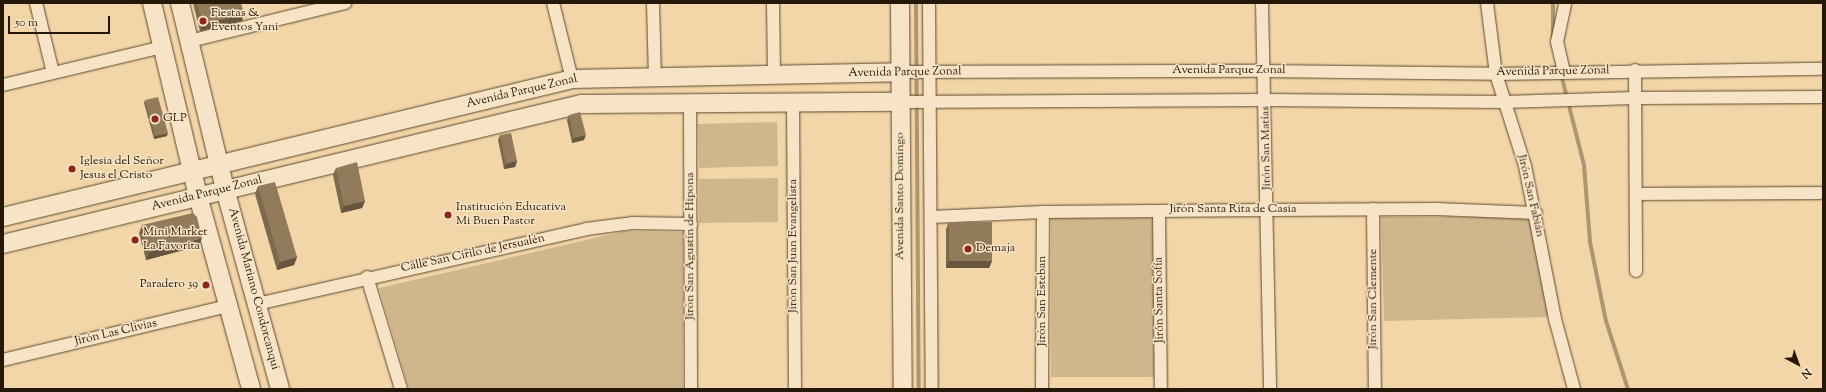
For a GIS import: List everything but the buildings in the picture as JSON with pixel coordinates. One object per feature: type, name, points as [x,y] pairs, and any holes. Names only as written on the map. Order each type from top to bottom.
[{"type":"main road","points":[[152,3],[198,196],[251,389]]},
{"type":"main road","name":"Avenida Mariano Condorcanqui","points":[[180,3],[225,189],[280,389]]},
{"type":"main road","name":"Avenida Santo Domingo","points":[[900,3],[903,389]]},
{"type":"main road","points":[[168,70],[195,64]]},
{"type":"main road","name":"Avenida Parque Zonal","points":[[3,217],[572,79],[900,72]]},
{"type":"main road","name":"Avenida Parque Zonal","points":[[3,244],[581,104],[900,102]]},
{"type":"main road","points":[[254,156],[260,181]]},
{"type":"street","points":[[36,3],[53,73]]},
{"type":"street","points":[[190,41],[307,8],[344,3]]},
{"type":"street","points":[[553,3],[572,79]]},
{"type":"street","points":[[653,3],[655,77]]},
{"type":"street","points":[[773,3],[774,75]]},
{"type":"street","points":[[929,3],[932,389]]},
{"type":"street","name":"Jirón San Matías","points":[[1262,3],[1266,100],[1270,389]]},
{"type":"street","name":"Jirón San Fabián","points":[[1487,3],[1496,74],[1525,166],[1536,213],[1550,296],[1574,389]]},
{"type":"street","points":[[1564,72],[1557,42],[1565,3]]},
{"type":"street","points":[[3,85],[162,47]]},
{"type":"street","name":"Avenida Parque Zonal","points":[[900,72],[1264,71],[1496,74],[1635,70],[1823,68]]},
{"type":"street","points":[[1635,70],[1636,271]]},
{"type":"street","name":"Avenida Parque Zonal","points":[[900,102],[1266,100],[1504,102],[1635,98],[1823,97]]},
{"type":"street","name":"Jirón San Juan Evangelista","points":[[793,103],[795,389]]},
{"type":"street","name":"Jirón San Agustín de Hipona","points":[[690,104],[691,389]]},
{"type":"street","points":[[1636,194],[1820,193]]},
{"type":"street","name":"Jirón Santa Rita de Casia","points":[[931,217],[1043,212],[1373,209],[1536,213]]},
{"type":"street","name":"Jirón San Clemente","points":[[1373,209],[1375,389]]},
{"type":"street","name":"Jirón Santa Sofía","points":[[1158,211],[1161,389]]},
{"type":"street","name":"Jirón San Esteban","points":[[1042,389],[1043,212]]},
{"type":"street","name":"Calle San Cirilo de Jersualén","points":[[257,304],[367,277],[612,225],[632,223],[691,224]]},
{"type":"street","points":[[367,277],[401,389]]},
{"type":"street","name":"Jirón Las Clivias","points":[[3,360],[228,306]]},
{"type":"shaded area","points":[[777,122],[778,166],[699,168],[698,124]]},
{"type":"shaded area","points":[[778,178],[778,222],[699,223],[699,179]]},
{"type":"shaded area","points":[[1533,216],[1552,317],[1384,321],[1381,217]]},
{"type":"shaded area","points":[[1051,218],[1154,218],[1154,377],[1051,377]]},
{"type":"shaded area","points":[[625,231],[683,232],[683,389],[409,389],[379,288]]},
{"type":"waterway","points":[[916,3],[919,389]]},
{"type":"waterway","points":[[1553,3],[1553,42]]},
{"type":"waterway","points":[[1561,74],[1584,165],[1590,242],[1606,321],[1628,389]]},
{"type":"place","name":"Fiestas & Eventos Yani","points":[[203,21]]},
{"type":"place","name":"GLP","points":[[155,119]]},
{"type":"place","name":"Iglesia del Señor Jesus el Cristo","points":[[72,169]]},
{"type":"place","name":"Institución Educativa Mi Buen Pastor","points":[[448,215]]},
{"type":"place","name":"Mini Market La Favorita","points":[[135,240]]},
{"type":"place","name":"Demaja","points":[[968,249]]},
{"type":"place","name":"Paradero 39","points":[[206,285]]}]
